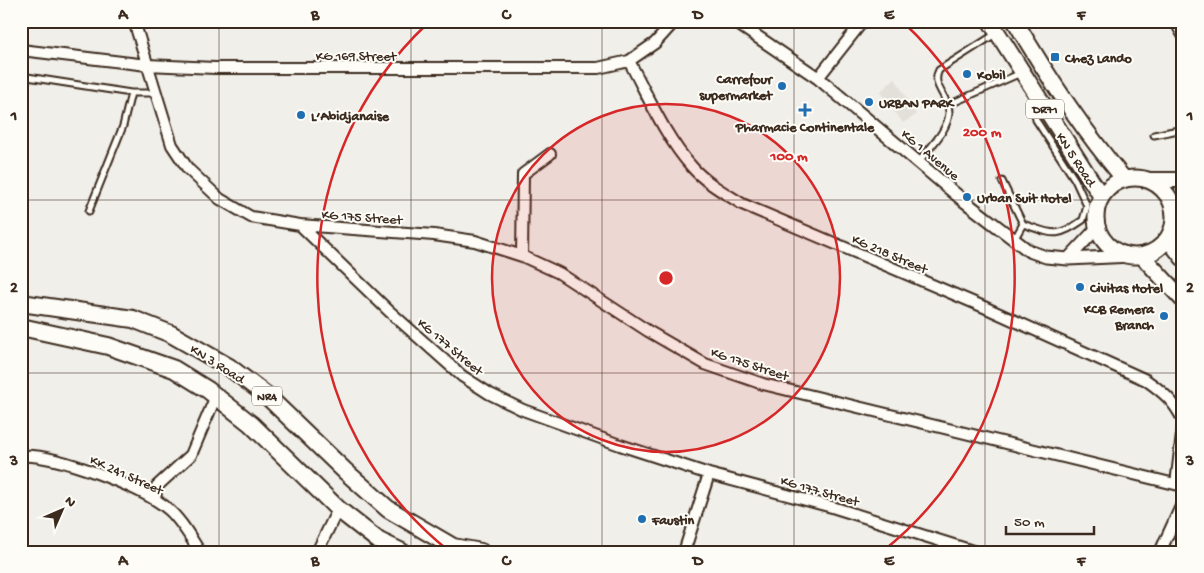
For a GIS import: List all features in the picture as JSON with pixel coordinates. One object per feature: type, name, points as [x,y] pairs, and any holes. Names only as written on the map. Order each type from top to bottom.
[{"type":"highway","name":"KN 3 Road","points":[[21,303],[133,320],[171,334],[229,367],[266,395],[345,471],[388,509],[453,547],[481,552]]},
{"type":"highway","name":"KN 3 Road","points":[[21,327],[108,346],[164,366],[216,396],[251,424],[338,509],[379,541],[402,552]]},
{"type":"main road","name":"KN 5 Road","points":[[1015,21],[1040,63],[1102,153],[1124,178]]},
{"type":"main road","name":"KN 5 Road","points":[[994,27],[1101,196]]},
{"type":"main road","points":[[1151,180],[1168,196],[1179,214],[1168,239],[1161,247],[1137,256],[1121,254],[1102,239],[1097,228],[1097,206],[1107,188],[1124,178],[1183,180]]},
{"type":"main road","points":[[1168,239],[1183,258]]},
{"type":"main road","points":[[1137,256],[1183,300]]},
{"type":"street","points":[[134,21],[172,146],[188,169],[220,199],[251,217],[300,225]]},
{"type":"street","name":"KG 169 Street","points":[[21,50],[147,65],[225,68],[598,68],[629,61],[655,42],[675,21]]},
{"type":"street","name":"KG 1 Avenue","points":[[734,21],[818,78],[1013,241],[1037,254],[1068,259],[1137,256]]},
{"type":"street","points":[[818,78],[863,21]]},
{"type":"street","points":[[1175,21],[1183,36]]},
{"type":"street","name":"KG 218 Street","points":[[629,61],[676,147],[693,168],[742,204],[984,307],[1146,380],[1165,393],[1183,420]]},
{"type":"street","points":[[522,256],[523,174],[550,154]]},
{"type":"street","name":"KG 175 Street","points":[[300,225],[434,235],[475,241],[522,256],[558,273],[648,331],[705,364],[746,378],[1179,485]]},
{"type":"street","name":"KG 177 Street","points":[[300,225],[389,312],[462,376],[490,394],[532,413],[708,474],[832,507],[976,552]]},
{"type":"street","points":[[1068,259],[1097,228]]},
{"type":"street","points":[[155,499],[158,486],[191,455],[216,396]]},
{"type":"street","points":[[1179,485],[1183,426]]},
{"type":"street","name":"KK 241 Street","points":[[21,456],[44,456],[108,478],[155,499],[168,509],[200,552]]},
{"type":"street","points":[[684,552],[708,474]]},
{"type":"street","points":[[1160,552],[1183,502]]},
{"type":"street","points":[[318,552],[338,509]]},
{"type":"lane","points":[[918,163],[946,124],[948,116],[948,105],[936,83],[936,76],[939,70],[994,27]]},
{"type":"lane","points":[[948,105],[1021,72]]},
{"type":"lane","points":[[21,76],[131,92],[156,92]]},
{"type":"lane","points":[[89,211],[124,126],[131,92]]},
{"type":"lane","points":[[1002,181],[1023,224],[1046,232],[1062,234],[1082,220],[1087,206],[1075,180],[1036,120],[1034,107],[1037,97]]},
{"type":"lane","points":[[1154,135],[1183,129]]},
{"type":"lane","points":[[1013,241],[1023,224]]},
{"type":"shaded area","points":[[895,78],[916,115],[903,123],[880,92]]},
{"type":"place","name":"Chez Lando","points":[[1055,57]]},
{"type":"place","name":"Kobil","points":[[967,74]]},
{"type":"place","name":"Carrefour supermarket","points":[[782,86]]},
{"type":"place","name":"URBAN PARK","points":[[869,102]]},
{"type":"place","name":"Pharmacie Continentale","points":[[805,110]]},
{"type":"place","name":"L’Abidjanaise","points":[[301,115]]},
{"type":"place","name":"Urban Suit Hotel","points":[[967,197]]},
{"type":"place","name":"Civitas Hotel","points":[[1080,287]]},
{"type":"place","name":"KCB Remera Branch","points":[[1164,316]]},
{"type":"place","name":"Faustin","points":[[642,519]]}]
